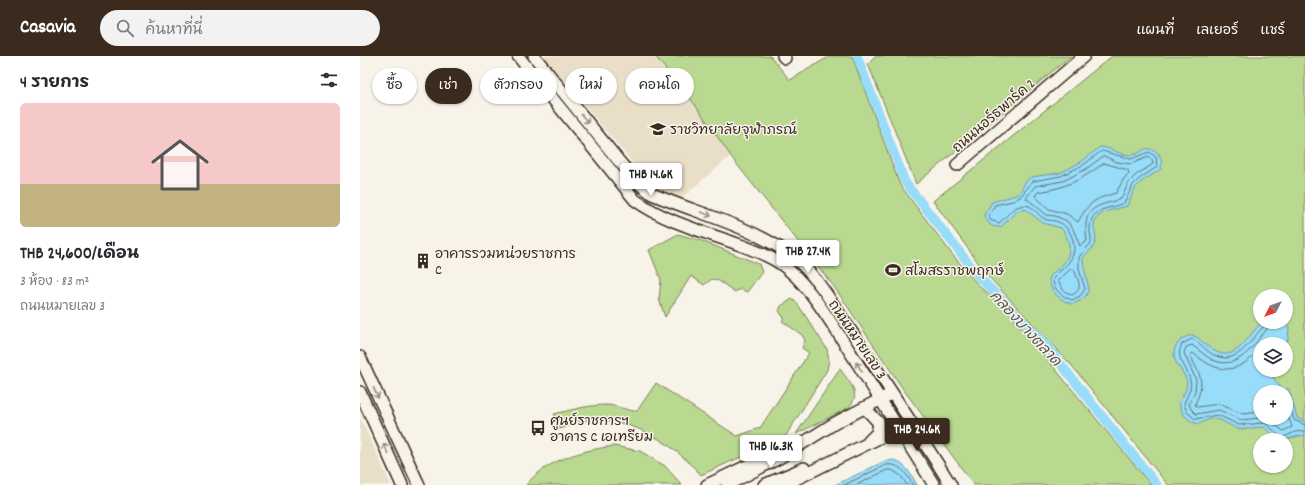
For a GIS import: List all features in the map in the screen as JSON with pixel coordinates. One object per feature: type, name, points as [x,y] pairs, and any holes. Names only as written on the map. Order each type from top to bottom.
[{"type":"street","name":"ถนนหมายเลข 3","points":[[518,56],[635,200],[648,209],[676,222],[759,252],[781,264],[792,274],[816,303],[881,399],[934,485]]},
{"type":"street","name":"ถนนหมายเลข 3","points":[[534,56],[618,160],[638,182],[652,194],[768,240],[789,253],[820,286],[893,393],[951,485]]},
{"type":"street","name":"ถนนนอร์ธพาร์ค 2","points":[[957,165],[1084,56]]},
{"type":"street","points":[[360,357],[419,485]]},
{"type":"street","points":[[360,392],[402,485]]},
{"type":"street","points":[[707,485],[893,393]]},
{"type":"street","points":[[865,408],[877,420],[879,427],[877,433],[866,444]]},
{"type":"street","points":[[784,485],[911,422]]},
{"type":"street","points":[[727,485],[779,458],[835,423]]},
{"type":"street","points":[[764,485],[788,474],[850,452]]},
{"type":"shaded area","name":"ราชวิทยาลัยจุฬาภรณ์","points":[[543,56],[655,56],[665,68],[625,68],[625,104],[694,103],[731,156],[680,199],[654,188],[583,104],[617,104],[617,68],[565,68],[565,82],[557,73],[557,68],[553,68]]},
{"type":"shaded area","points":[[360,417],[391,485],[360,485]]},
{"type":"green space","name":"สโมสรราชพฤกษ์","points":[[655,56],[770,56],[790,80],[830,56],[852,56],[900,185],[952,254],[980,287],[1005,308],[1151,485],[974,485],[903,389],[835,288],[735,162],[694,103],[694,68],[665,68]]},
{"type":"green space","points":[[876,56],[1071,56],[916,184],[868,64]]},
{"type":"green space","points":[[1112,56],[1305,56],[1305,485],[1168,485],[1073,367],[988,276],[933,201]]},
{"type":"green space","points":[[678,234],[702,241],[759,264],[762,272],[747,292],[740,289],[735,292],[719,281],[712,279],[704,285],[691,276],[665,317],[659,299],[661,280],[649,250]]},
{"type":"green space","points":[[792,299],[797,303],[827,349],[829,360],[827,370],[785,437],[701,475],[671,447],[648,433],[635,428],[622,424],[592,419],[560,429],[554,414],[599,405],[610,405],[637,411],[656,383],[737,436],[760,428],[809,353],[802,348],[805,340],[802,335],[782,321],[784,318],[779,311],[781,306]]},
{"type":"green space","points":[[840,369],[853,388],[854,398],[852,403],[848,408],[796,434]]},
{"type":"green space","points":[[614,446],[640,451],[665,466],[682,485],[526,485],[534,476],[554,463],[590,450]]},
{"type":"water","points":[[1100,147],[1108,148],[1127,155],[1136,154],[1150,149],[1159,154],[1162,163],[1161,169],[1141,182],[1135,188],[1127,206],[1103,213],[1095,220],[1095,243],[1083,258],[1088,291],[1086,296],[1081,301],[1072,304],[1056,295],[1049,279],[1052,274],[1064,263],[1068,254],[1068,240],[1061,228],[1043,223],[1025,209],[1016,212],[1001,227],[995,227],[990,224],[984,215],[992,202],[1019,194],[1026,181],[1031,177],[1060,173],[1081,162]]},
{"type":"water","points":[[1256,329],[1289,329],[1288,337],[1253,337],[1253,377],[1273,377],[1279,385],[1253,385],[1253,425],[1293,425],[1293,404],[1297,418],[1305,422],[1305,435],[1293,437],[1293,433],[1271,433],[1264,427],[1238,429],[1218,419],[1209,419],[1199,424],[1192,422],[1183,414],[1179,403],[1187,383],[1174,355],[1175,347],[1180,341],[1192,335],[1213,350],[1221,354],[1228,354],[1235,351]]},
{"type":"water","points":[[894,460],[905,467],[917,485],[835,485],[885,461]]},
{"type":"waterway","name":"คลองบางตลาด","points":[[857,56],[905,182],[980,278],[1041,339],[1157,485]]},
{"type":"place","name":"ราชวิทยาลัยจุฬาภรณ์","points":[[658,129]]},
{"type":"place","name":"อาคารรวมหน่วยราชการ C","points":[[423,261]]},
{"type":"place","name":"สโมสรราชพฤกษ์","points":[[893,270]]},
{"type":"place","name":"ศูนย์ราชการฯ อาคาร C เอเทรียม","points":[[538,428]]}]
